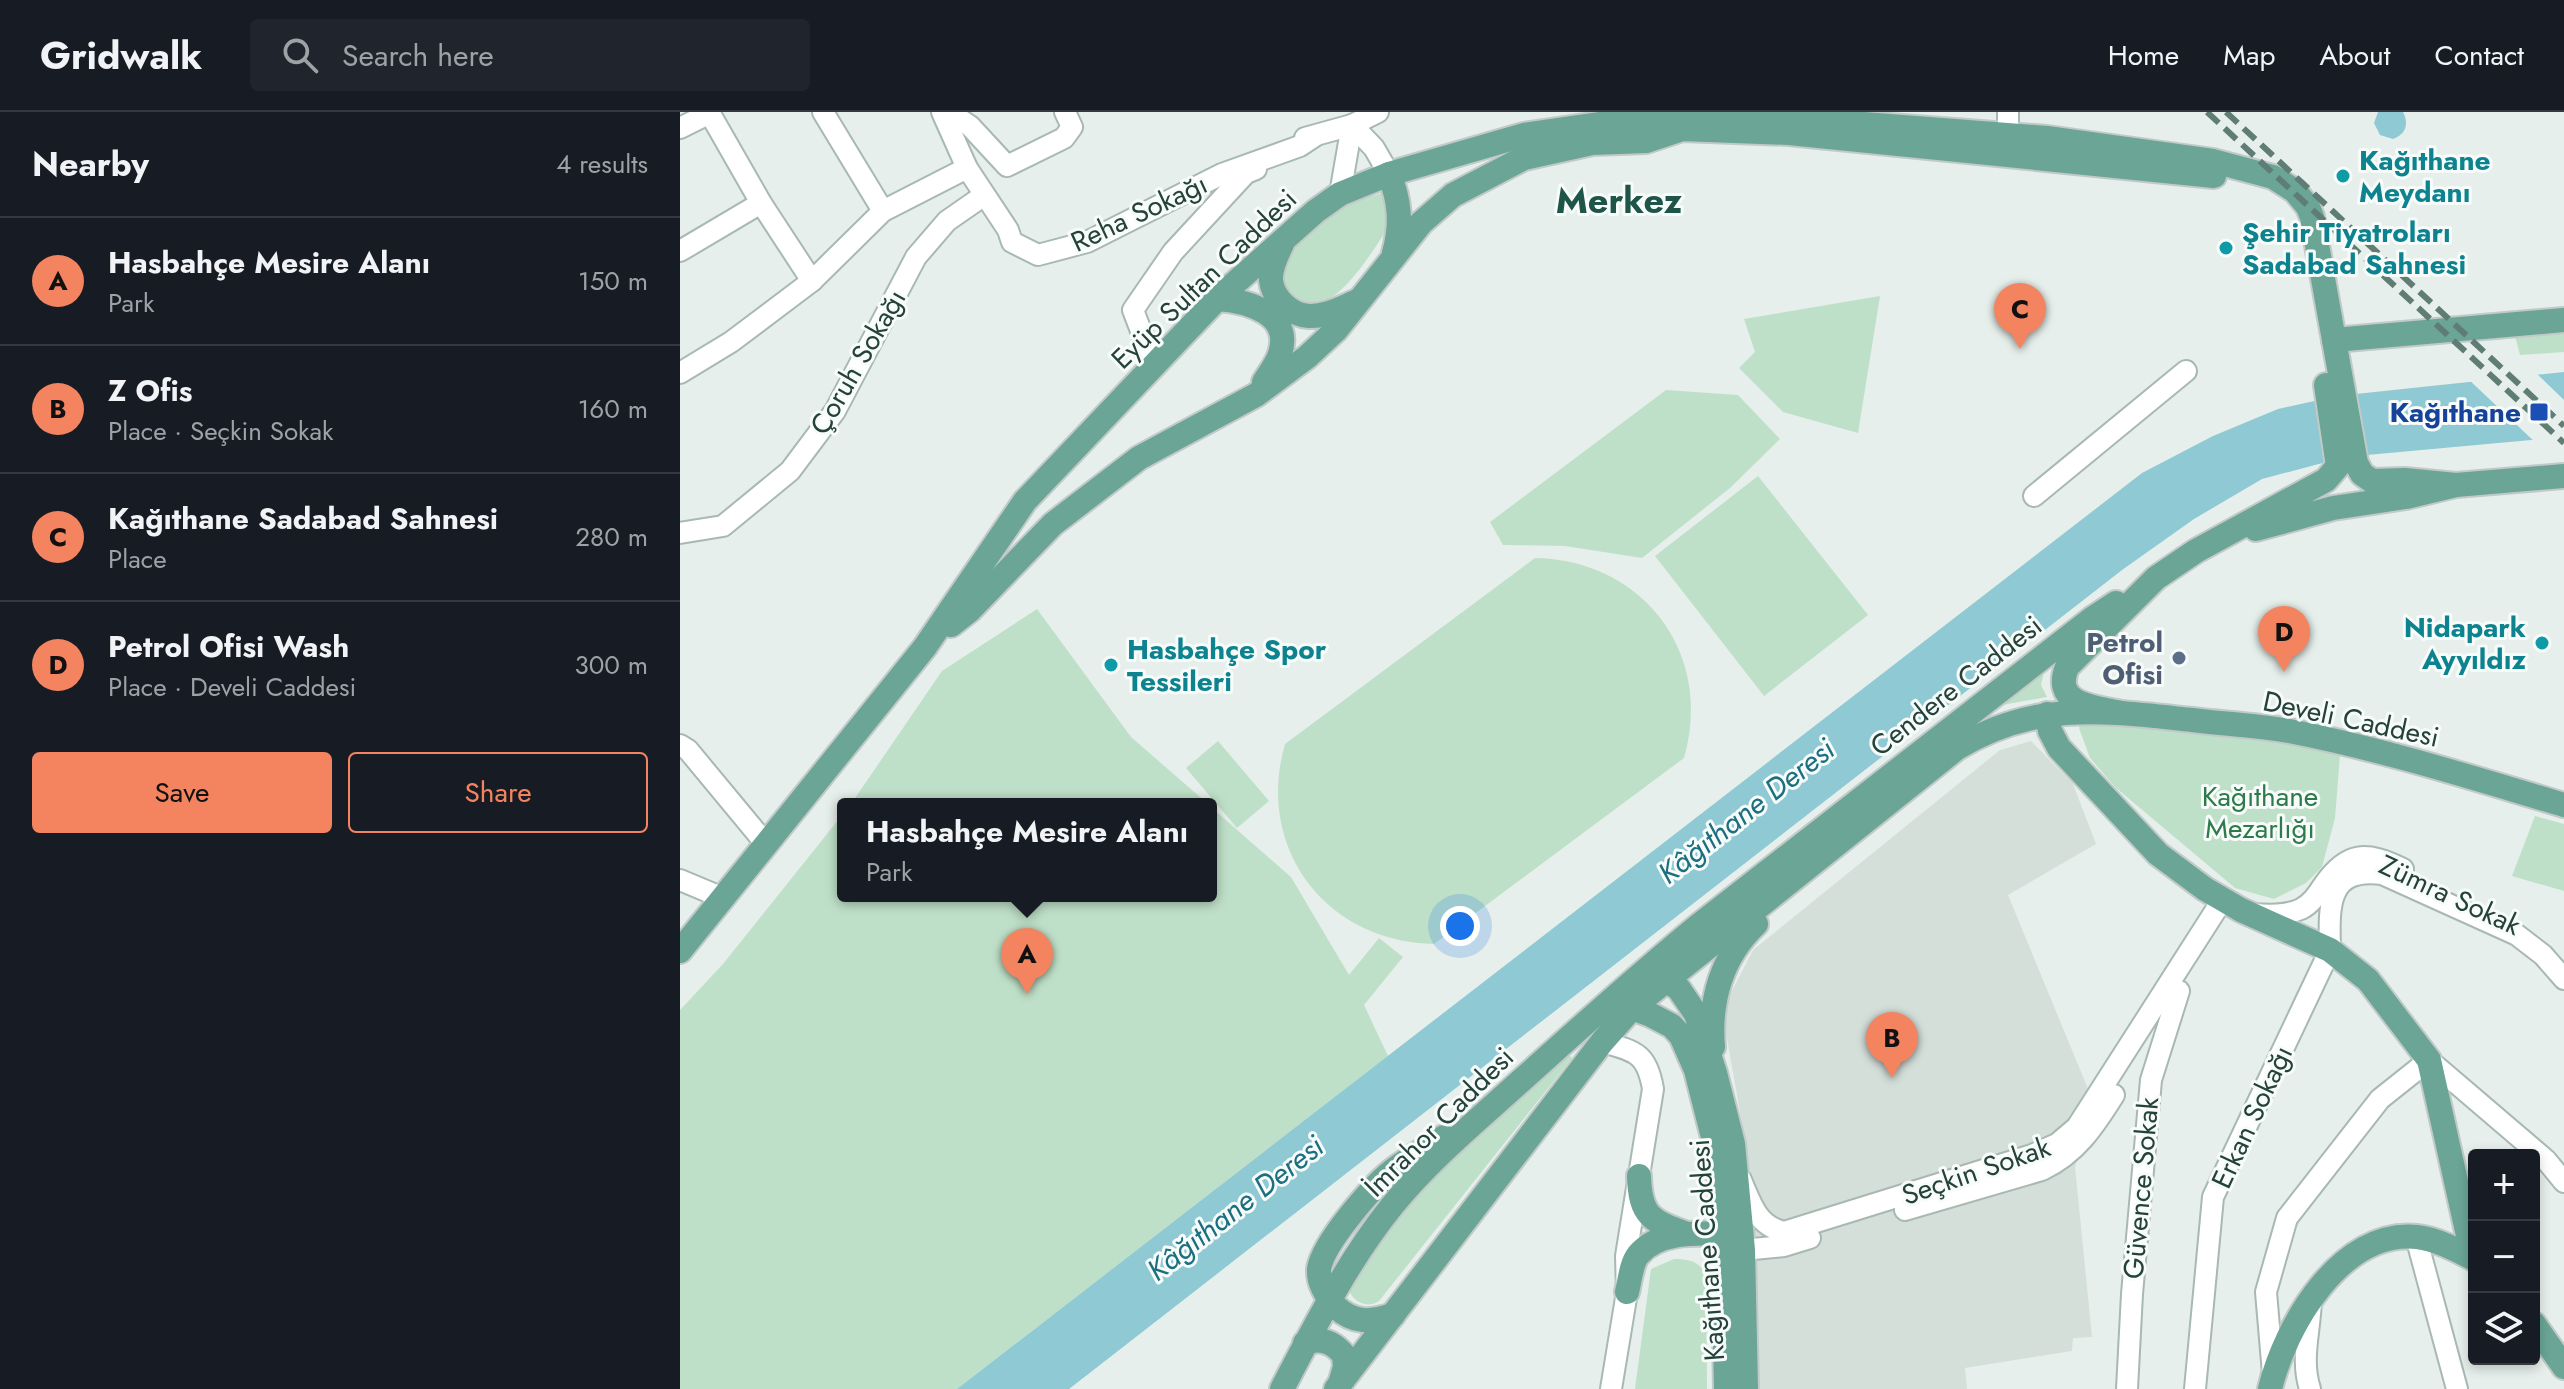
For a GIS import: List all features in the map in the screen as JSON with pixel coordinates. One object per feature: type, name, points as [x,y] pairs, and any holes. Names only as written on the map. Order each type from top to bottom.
[{"type":"main road","name":"Eyüp Sultan Caddesi","points":[[680,951],[925,647],[1025,501],[1217,299],[1340,194],[1389,174],[1524,135],[1641,118],[1733,113],[2010,121],[2122,157]]},
{"type":"main road","name":"Eyüp Sultan Caddesi","points":[[925,647],[970,610],[1053,524],[1139,458],[1256,395],[1307,357],[1336,330],[1421,223],[1453,195],[1524,158],[1592,143],[1646,141],[1682,129],[1789,133],[2122,157],[2266,186],[2293,197],[2327,347]]},
{"type":"main road","points":[[1389,174],[1398,197],[1401,217],[1390,265]]},
{"type":"main road","points":[[1285,238],[1274,260],[1270,279],[1277,297],[1289,310],[1308,317],[1326,315],[1363,298]]},
{"type":"main road","points":[[1217,299],[1259,306],[1274,319],[1281,335],[1280,354],[1256,395]]},
{"type":"main road","points":[[2456,485],[2405,480],[2372,481],[2347,465],[2327,347],[2564,320]]},
{"type":"main road","points":[[2121,713],[2082,704],[2071,698],[2063,686],[2067,667],[2156,578],[2347,465]]},
{"type":"main road","points":[[2219,538],[2333,508],[2406,497],[2456,485],[2564,476]]},
{"type":"main road","name":"Cendere Caddesi","points":[[1632,1008],[1657,973],[2093,618],[2156,578]]},
{"type":"main road","name":"Cendere Caddesi","points":[[1657,973],[1785,887],[1957,748],[1996,727],[2047,714],[2076,711],[2121,713]]},
{"type":"main road","name":"Develi Caddesi","points":[[2121,713],[2286,731],[2400,757],[2564,805]]},
{"type":"main road","points":[[2047,714],[2050,731],[2059,748],[2158,854],[2205,889],[2330,950],[2368,980],[2429,1060],[2468,1232]]},
{"type":"main road","points":[[1715,1073],[1713,1016],[1724,967],[1740,940],[1767,913],[1785,887]]},
{"type":"main road","name":"Kağıthane Caddesi","points":[[1657,973],[1679,989],[1696,1014],[1733,1144],[1743,1250],[1746,1389]]},
{"type":"main road","name":"İmrahor Caddesi","points":[[1329,1299],[1320,1280],[1319,1269],[1325,1251],[1370,1192],[1391,1172],[1490,1108],[1657,973]]},
{"type":"main road","points":[[1338,1386],[1602,1042],[1632,1008]]},
{"type":"main road","name":"Kağıthane Caddesi","points":[[1632,1008],[1672,1026],[1687,1049],[1696,1070],[1714,1141],[1722,1195],[1726,1389]]},
{"type":"main road","points":[[1639,1176],[1642,1206],[1651,1218],[1687,1234]]},
{"type":"main road","points":[[1627,1292],[1639,1254],[1664,1239],[1687,1234],[1723,1234],[1743,1250]]},
{"type":"main road","points":[[2272,1382],[2311,1297],[2337,1268],[2363,1249],[2387,1239],[2416,1237],[2434,1241],[2468,1256]]},
{"type":"main road","points":[[1282,1389],[1329,1299],[1347,1317],[1356,1320],[1368,1321],[1393,1315]]},
{"type":"main road","points":[[2540,1333],[2564,1367]]},
{"type":"main road","points":[[1305,1343],[1323,1340],[1344,1355],[1345,1367],[1338,1386]]},
{"type":"street","points":[[680,128],[710,112],[761,203],[812,281]]},
{"type":"street","points":[[823,112],[883,211]]},
{"type":"street","points":[[944,114],[970,126],[1007,166],[1064,138],[1072,127],[1065,112]]},
{"type":"street","name":"Reha Sokağı","points":[[944,114],[967,168],[1008,230],[1012,242],[1038,255],[1087,242],[1268,151],[1300,146],[1315,136],[1352,125],[1378,112]]},
{"type":"street","points":[[1352,125],[1374,148],[1389,174]]},
{"type":"street","points":[[1340,194],[1352,125]]},
{"type":"street","points":[[1154,365],[1133,310],[1173,252],[1246,173],[1259,167],[1268,151]]},
{"type":"street","points":[[680,373],[731,342],[812,281],[883,211],[967,168]]},
{"type":"street","name":"Çoruh Sokağı","points":[[680,533],[723,526],[790,471],[835,411],[916,257],[947,221],[983,196]]},
{"type":"street","points":[[680,251],[761,203]]},
{"type":"street","points":[[2034,496],[2186,371]]},
{"type":"street","points":[[680,745],[688,750],[766,844]]},
{"type":"street","name":"Zümra Sokak","points":[[2235,905],[2275,915],[2301,909],[2317,895],[2337,867],[2358,857],[2369,857],[2386,862],[2530,931],[2564,963]]},
{"type":"street","name":"Zümra Sokak","points":[[2330,950],[2331,907],[2333,893],[2339,883],[2360,873],[2382,874],[2517,935],[2543,955],[2564,979]]},
{"type":"street","points":[[680,880],[723,898]]},
{"type":"street","name":"Seçkin Sokak","points":[[1743,1250],[1784,1246],[2057,1163],[2081,1144],[2097,1122],[2235,905]]},
{"type":"street","name":"Seçkin Sokak","points":[[1736,1169],[1755,1213],[1774,1229],[1784,1232],[2032,1155],[2057,1144],[2077,1127],[2235,905]]},
{"type":"street","name":"Erkan Sokağı","points":[[2195,1389],[2213,1197],[2330,950]]},
{"type":"street","name":"Güvence Sokak","points":[[2127,1389],[2151,1080],[2179,991]]},
{"type":"street","points":[[1602,1042],[1638,1054],[1650,1070],[1653,1089],[1626,1256],[1627,1292],[1611,1389]]},
{"type":"street","points":[[2272,1382],[2266,1292],[2287,1218],[2380,1099],[2429,1060],[2546,1160],[2564,1182]]},
{"type":"street","points":[[2416,1237],[2457,1389]]},
{"type":"street","points":[[2310,1389],[2305,1375],[2305,1344],[2311,1321],[2311,1297]]},
{"type":"shaded area","points":[[2031,741],[2073,784],[2096,844],[2008,895],[2093,1101],[2075,1167],[2092,1337],[2073,1338],[2072,1351],[1965,1368],[1967,1389],[1756,1389],[1754,1228],[1741,1118],[1722,1010],[1753,950],[2000,750]]},
{"type":"green space","points":[[1383,193],[1388,228],[1351,280],[1323,302],[1305,302],[1289,291],[1282,274],[1294,245],[1346,207]]},
{"type":"green space","points":[[1880,296],[1858,433],[1783,412],[1739,368],[1755,352],[1744,319]]},
{"type":"green space","points":[[2564,327],[2564,352],[2520,355],[2515,336]]},
{"type":"green space","points":[[1666,390],[1738,395],[1780,439],[1730,488],[1642,558],[1565,546],[1503,545],[1490,522]]},
{"type":"green space","points":[[1758,476],[1868,615],[1764,696],[1655,556]]},
{"type":"green space","points":[[1535,558],[1574,563],[1608,575],[1638,594],[1661,619],[1679,649],[1689,683],[1691,719],[1684,758],[1434,944],[1395,939],[1361,927],[1331,908],[1308,883],[1290,853],[1280,819],[1278,783],[1285,744]]},
{"type":"green space","points":[[1037,609],[1131,737],[1201,798],[855,798],[942,671]]},
{"type":"green space","points":[[2044,672],[2041,685],[2047,697],[2002,705],[2001,703]]},
{"type":"green space","name":"Kağıthane Mezarlığı","points":[[2081,720],[2278,740],[2340,755],[2335,818],[2322,867],[2306,883],[2274,899],[2235,888],[2115,787],[2090,758],[2079,728]]},
{"type":"green space","points":[[1218,741],[1269,801],[1237,828],[1217,804],[1217,798],[1212,798],[1186,768]]},
{"type":"green space","points":[[1217,812],[1291,877],[1349,975],[1379,938],[1403,957],[1364,1005],[1388,1056],[957,1389],[680,1389],[680,1010],[723,964],[837,822],[837,902],[1217,902]]},
{"type":"green space","points":[[2535,816],[2564,824],[2564,891],[2512,876]]},
{"type":"green space","points":[[1569,1055],[1572,1058],[1379,1301],[1365,1304],[1357,1301],[1349,1289],[1376,1247],[1426,1185]]},
{"type":"green space","points":[[1674,1259],[1692,1262],[1706,1273],[1707,1389],[1635,1389],[1651,1269]]},
{"type":"water","points":[[2378,112],[2403,112],[2406,124],[2397,137],[2393,139],[2380,135],[2374,123]]},
{"type":"water","name":"Kâğıthane Deresi","points":[[2564,372],[2564,437],[2345,457],[2262,479],[2194,519],[2122,570],[1069,1389],[957,1389],[2142,473],[2213,436],[2278,409],[2337,396]]},
{"type":"pier","points":[[2534,371],[2564,400],[2564,441],[2537,444],[2467,378]]},
{"type":"railway","points":[[2207,112],[2564,443]]},
{"type":"railway","points":[[2226,112],[2564,426]]},
{"type":"place","name":"Kağıthane Meydanı","points":[[2343,176]]},
{"type":"place","name":"Şehir Tiyatroları Sadabad Sahnesi","points":[[2226,248]]},
{"type":"place","name":"Kağıthane Sadabad Sahnesi","points":[[2020,349]]},
{"type":"place","name":"Kağıthane","points":[[2539,412]]},
{"type":"place","name":"Nidapark Ayyıldız","points":[[2542,643]]},
{"type":"place","name":"Petrol Ofisi","points":[[2179,658]]},
{"type":"place","name":"Hasbahçe Spor Tessileri","points":[[1111,665]]},
{"type":"place","name":"Petrol Ofisi Wash","points":[[2284,672]]},
{"type":"place","name":"Hasbahçe Mesire Alanı","points":[[1027,994]]},
{"type":"place","name":"Z Ofis","points":[[1892,1078]]},
{"type":"district","name":"Merkez","points":[[1619,200]]}]
